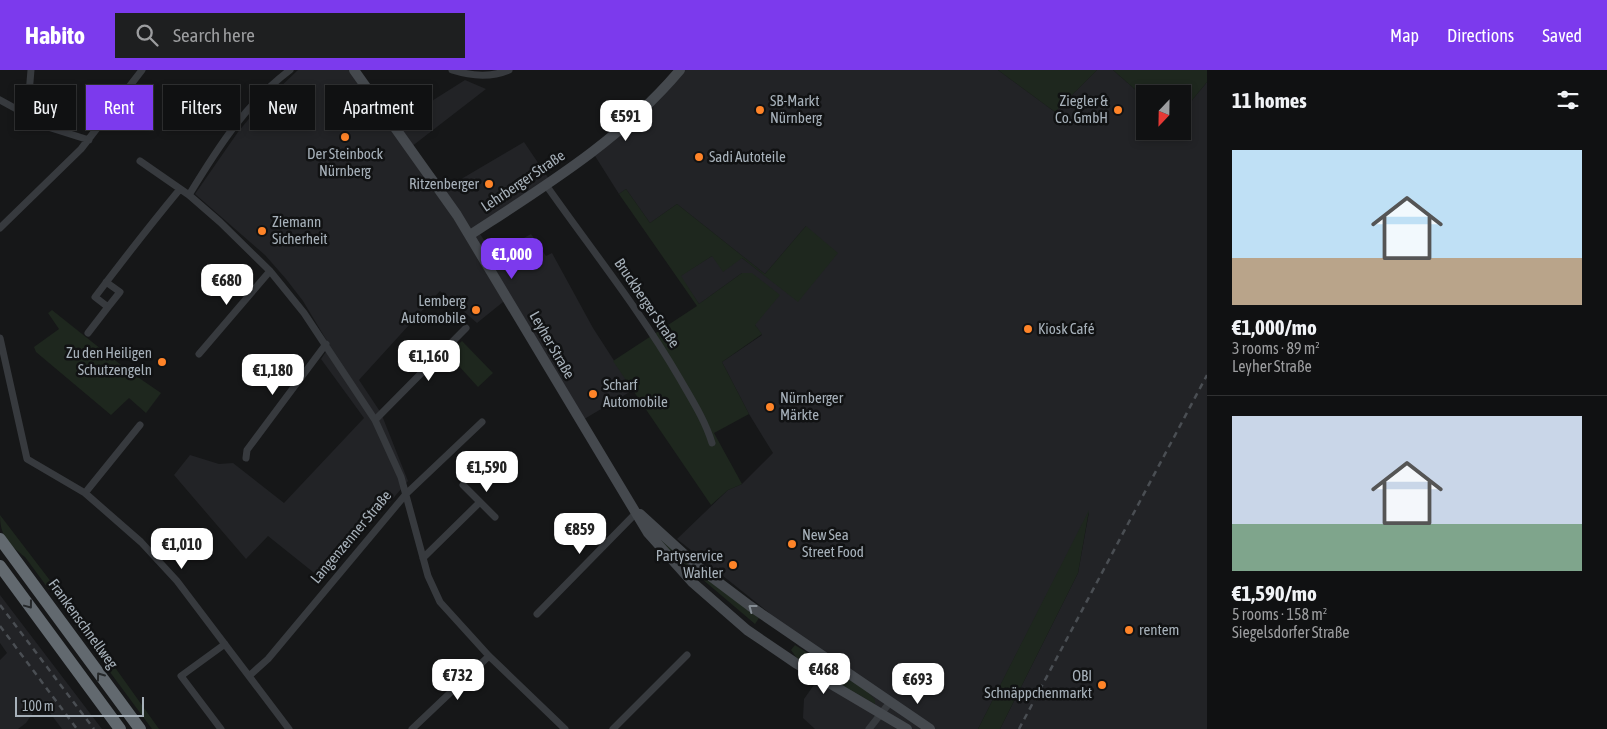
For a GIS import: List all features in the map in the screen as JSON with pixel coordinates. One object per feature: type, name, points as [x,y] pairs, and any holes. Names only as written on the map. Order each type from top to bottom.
[{"type":"highway","name":"Frankenschnellweg","points":[[0,539],[140,729]]},
{"type":"highway","points":[[0,566],[120,729]]},
{"type":"main road","name":"Leyher Straße","points":[[354,70],[426,169],[470,235],[648,533],[671,560],[729,615],[780,653],[907,729]]},
{"type":"main road","name":"Lehrberger Straße","points":[[470,235],[546,185],[620,131],[657,96],[680,70]]},
{"type":"main road","name":"Leyher Straße","points":[[637,512],[697,566],[750,606],[930,729]]},
{"type":"street","points":[[30,85],[31,70]]},
{"type":"street","points":[[0,228],[57,174],[89,140],[142,70]]},
{"type":"street","points":[[189,195],[218,146],[247,110],[290,70]]},
{"type":"street","points":[[452,70],[494,75],[509,70]]},
{"type":"street","points":[[0,100],[15,108]]},
{"type":"street","points":[[57,130],[89,140]]},
{"type":"street","points":[[140,161],[189,195],[270,271],[326,344],[376,420],[406,494],[422,558],[440,602],[489,656],[566,729]]},
{"type":"street","name":"Bruckberger Straße","points":[[546,185],[631,301],[665,354],[707,427],[712,443]]},
{"type":"street","points":[[108,307],[95,297],[180,189]]},
{"type":"street","points":[[199,354],[270,271]]},
{"type":"street","points":[[88,333],[120,292],[106,282]]},
{"type":"street","points":[[376,420],[466,328]]},
{"type":"street","points":[[0,338],[27,459],[85,493],[121,522],[158,560],[289,729]]},
{"type":"street","points":[[246,458],[247,450],[326,344]]},
{"type":"street","name":"Langenzenner Straße","points":[[249,676],[268,659],[406,494],[482,422]]},
{"type":"street","points":[[85,493],[140,425]]},
{"type":"street","points":[[463,485],[496,517]]},
{"type":"street","points":[[422,558],[480,502]]},
{"type":"street","points":[[537,614],[637,512]]},
{"type":"street","points":[[221,729],[181,676],[225,644]]},
{"type":"street","points":[[613,729],[687,655]]},
{"type":"street","points":[[412,729],[489,656]]},
{"type":"street","points":[[870,729],[891,701]]},
{"type":"shaded area","points":[[298,70],[356,70],[367,85],[325,85],[325,130],[432,130],[432,101],[465,80],[486,89],[411,147],[446,188],[524,142],[549,179],[476,228],[494,255],[531,234],[546,256],[552,253],[593,328],[633,390],[581,421],[508,298],[477,323],[440,291],[359,380],[381,413],[408,481],[323,580],[268,536],[246,559],[174,475],[190,455],[219,464],[233,463],[284,503],[364,418],[321,359],[330,346],[303,301],[265,255],[195,194],[250,117],[250,130],[315,130],[315,85],[282,85]]},
{"type":"shaded area","points":[[675,70],[998,70],[1055,112],[1097,70],[1113,70],[1136,90],[1136,140],[1191,140],[1191,101],[1207,82],[1207,729],[1000,729],[1078,573],[1089,512],[978,729],[815,729],[803,718],[804,699],[828,665],[799,646],[768,612],[677,539],[728,490],[742,484],[773,453],[749,414],[722,362],[762,335],[755,325],[742,273],[699,304],[680,276],[712,256],[742,258],[798,301],[806,226],[765,274],[677,204],[650,223],[626,189],[619,194],[590,148],[632,114]]},
{"type":"shaded area","points":[[998,70],[1097,70],[1055,112]]},
{"type":"shaded area","points":[[1113,70],[1207,70],[1207,82],[1191,101],[1191,85],[1136,85],[1136,90]]},
{"type":"shaded area","points":[[626,189],[650,223],[677,204],[765,274],[806,226],[838,253],[798,302],[742,258],[723,272],[712,256],[681,276],[699,304],[742,273],[752,273],[780,295],[755,325],[762,334],[722,362],[749,414],[714,433],[742,484],[728,490],[711,505],[613,361],[697,306],[619,194]]},
{"type":"shaded area","points":[[52,310],[126,369],[161,393],[146,413],[129,398],[111,415],[36,352],[34,347],[59,329],[48,313]]},
{"type":"shaded area","points":[[462,341],[493,373],[478,387],[448,354]]},
{"type":"shaded area","points":[[1089,510],[1078,573],[1000,729],[978,729]]},
{"type":"shaded area","points":[[0,515],[94,638],[159,729],[152,729],[25,557],[6,539],[0,523]]},
{"type":"shaded area","points":[[652,528],[759,618],[755,624],[668,550]]},
{"type":"shaded area","points":[[0,595],[102,729],[62,729],[41,701],[26,723],[18,729],[0,729],[0,660],[7,653],[0,643]]},
{"type":"shaded area","points":[[795,645],[867,691],[875,700],[875,704],[798,660],[791,650]]},
{"type":"railway","points":[[1019,729],[1207,375]]},
{"type":"railway","points":[[0,605],[94,729]]},
{"type":"railway","points":[[0,626],[77,729]]},
{"type":"place","name":"SB-Markt Nürnberg","points":[[760,110]]},
{"type":"place","name":"Ziegler & Co. GmbH","points":[[1118,110]]},
{"type":"place","name":"Der Steinbock Nürnberg","points":[[345,137]]},
{"type":"place","name":"Sadi Autoteile","points":[[699,157]]},
{"type":"place","name":"Ritzenberger","points":[[489,184]]},
{"type":"place","name":"Ziemann Sicherheit","points":[[262,231]]},
{"type":"place","name":"Lemberg Automobile","points":[[476,310]]},
{"type":"place","name":"Kiosk Café","points":[[1028,329]]},
{"type":"place","name":"Zu den Heiligen Schutzengeln","points":[[162,362]]},
{"type":"place","name":"Scharf Automobile","points":[[593,394]]},
{"type":"place","name":"Nürnberger Märkte","points":[[770,407]]},
{"type":"place","name":"New Sea Street Food","points":[[792,544]]},
{"type":"place","name":"Partyservice Wahler","points":[[733,565]]},
{"type":"place","name":"rentem","points":[[1129,630]]},
{"type":"place","name":"OBI Schnäppchenmarkt","points":[[1102,685]]}]
